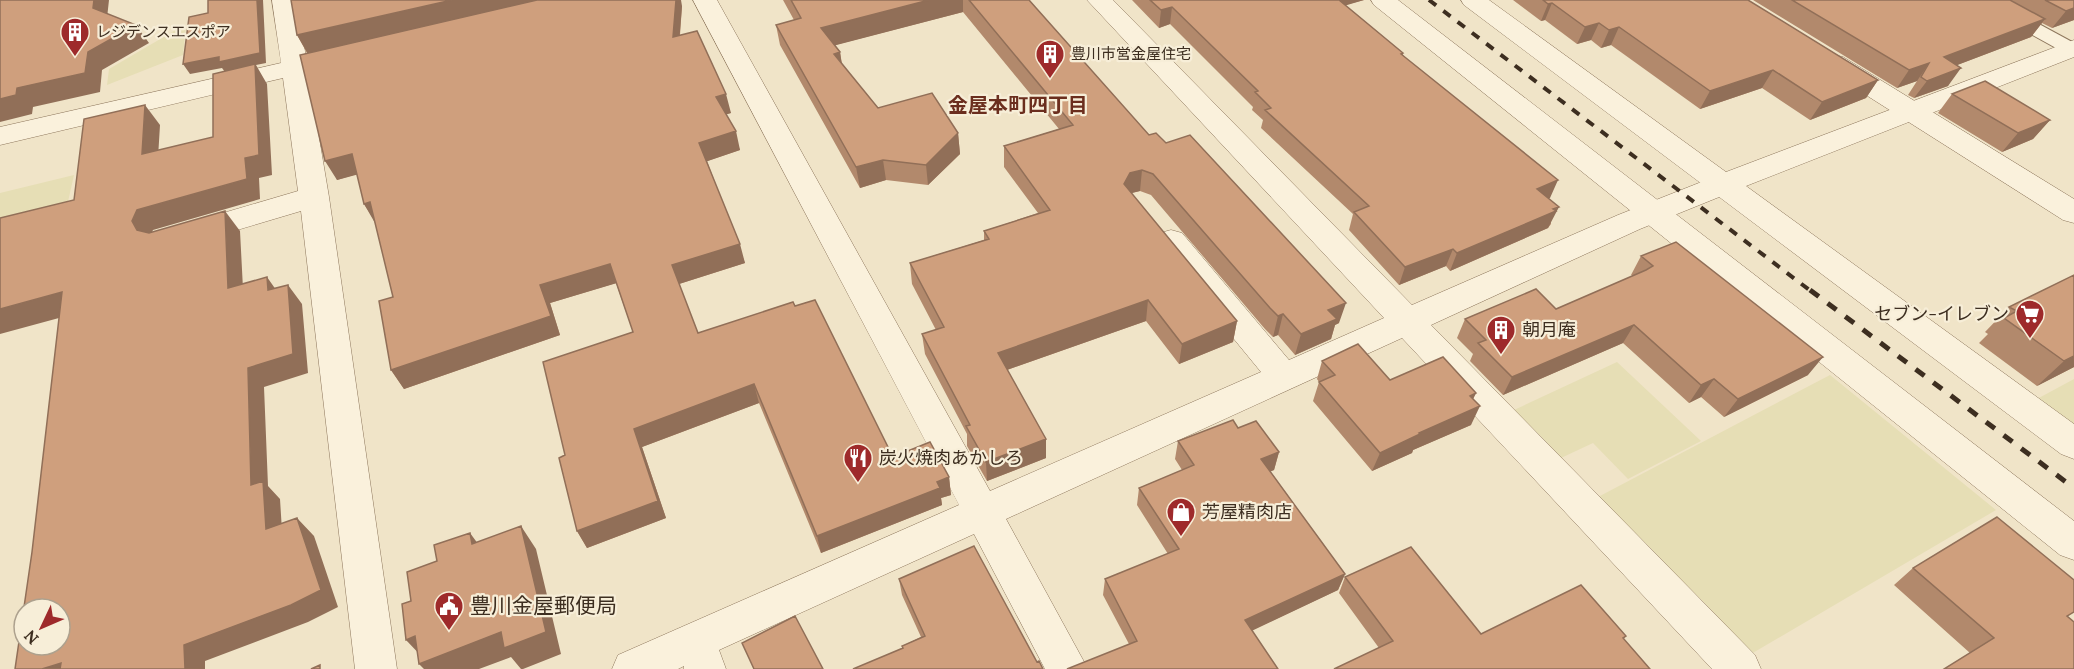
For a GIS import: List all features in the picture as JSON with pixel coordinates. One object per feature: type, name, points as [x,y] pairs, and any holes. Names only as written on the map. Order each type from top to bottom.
[{"type":"street","points":[[284,0],[314,197],[376,669]]},
{"type":"street","points":[[705,0],[1067,669]]},
{"type":"street","points":[[1099,0],[1740,669]]},
{"type":"street","points":[[1383,0],[2074,543]]},
{"type":"street","points":[[1473,0],[2074,444]]},
{"type":"street","points":[[633,669],[700,655],[982,514],[1410,323],[1629,222],[2073,48]]},
{"type":"street","points":[[1811,49],[2074,213]]},
{"type":"street","points":[[0,136],[341,56]]},
{"type":"street","points":[[165,240],[314,197]]},
{"type":"street","points":[[1154,220],[1285,378]]},
{"type":"lane","points":[[1983,0],[2073,48]]},
{"type":"shaded area","points":[[186,26],[183,55],[107,85],[109,69]]},
{"type":"shaded area","points":[[74,175],[67,206],[0,222],[0,193]]},
{"type":"shaded area","points":[[1617,362],[1701,441],[1628,479],[1593,443],[1561,458],[1514,410]]},
{"type":"shaded area","points":[[1830,375],[1996,510],[1751,654],[1598,497]]},
{"type":"shaded area","points":[[2074,379],[2074,426],[2037,399]]},
{"type":"building","points":[[0,0],[94,0],[93,8],[136,25],[88,52],[85,73],[17,88],[16,95],[0,99]]},
{"type":"building","points":[[208,0],[257,0],[260,53],[219,62],[219,57],[183,64],[189,17],[208,13]]},
{"type":"building","points":[[291,0],[452,0],[297,35]]},
{"type":"building","points":[[537,0],[676,0],[673,37],[697,31],[726,94],[716,97],[736,131],[699,143],[740,244],[672,265],[698,333],[793,302],[795,306],[815,300],[893,457],[930,442],[949,477],[937,482],[940,488],[817,536],[754,384],[634,429],[658,501],[577,531],[559,458],[565,455],[543,362],[633,332],[610,264],[540,285],[551,316],[391,370],[379,301],[393,297],[370,202],[364,204],[352,154],[325,161],[300,55]]},
{"type":"building","points":[[791,0],[929,0],[821,28],[840,52],[834,54],[878,108],[932,93],[958,133],[926,165],[883,160],[856,167],[776,25],[801,18]]},
{"type":"building","points":[[969,0],[1029,0],[1149,135],[1156,133],[1166,143],[1190,135],[1346,303],[1328,310],[1337,319],[1301,334],[1283,314],[1278,316],[1270,308],[1153,174],[1142,170],[1130,173],[1124,184],[1237,321],[1182,344],[1148,300],[998,353],[1046,439],[986,462],[966,426],[970,425],[922,334],[944,327],[910,263],[989,239],[984,231],[1050,210],[1004,146],[1073,125]]},
{"type":"building","points":[[1150,0],[1339,0],[1403,53],[1401,54],[1558,180],[1537,189],[1559,207],[1553,209],[1556,211],[1457,253],[1453,249],[1405,267],[1354,212],[1369,206],[1265,110],[1271,108],[1255,92],[1258,91],[1172,7],[1161,10]]},
{"type":"building","points":[[1543,0],[1748,0],[1878,80],[1822,102],[1773,70],[1710,91],[1619,27],[1609,30],[1599,23],[1585,27],[1552,3],[1548,4]]},
{"type":"building","points":[[1792,0],[2010,0],[2045,19],[1944,57],[1961,68],[1927,81],[1921,77],[1929,63],[1909,70]]},
{"type":"building","points":[[2045,0],[2074,0],[2074,8],[2066,11]]},
{"type":"building","points":[[255,64],[259,155],[245,158],[247,179],[137,210],[132,221],[137,230],[149,233],[225,211],[228,288],[267,277],[268,290],[288,285],[293,354],[248,368],[251,485],[263,481],[266,529],[297,518],[321,590],[291,605],[184,645],[185,669],[60,669],[61,663],[42,669],[15,669],[17,657],[72,657],[72,597],[25,597],[62,292],[0,309],[0,218],[74,200],[84,119],[145,105],[142,154],[213,137],[213,74]]},
{"type":"building","points":[[1985,81],[2050,120],[2018,133],[1952,94]]},
{"type":"building","points":[[1676,242],[1823,357],[1738,399],[1714,379],[1701,385],[1634,325],[1512,377],[1478,343],[1486,340],[1465,319],[1536,289],[1556,309],[1646,270],[1653,266],[1641,256]]},
{"type":"building","points":[[2074,275],[2074,356],[2064,361],[2004,318],[2017,311],[2009,307]]},
{"type":"building","points":[[1358,344],[1390,380],[1443,357],[1476,393],[1470,396],[1480,406],[1380,453],[1319,382],[1335,375],[1322,361]]},
{"type":"building","points":[[1233,420],[1238,428],[1256,421],[1279,452],[1261,459],[1345,574],[1245,620],[1278,669],[1067,669],[1137,641],[1105,579],[1179,549],[1139,488],[1194,465],[1178,441]]},
{"type":"building","points":[[1997,517],[2074,580],[2074,612],[2067,616],[2074,622],[2074,669],[1944,669],[1994,638],[1913,568]]},
{"type":"building","points":[[521,526],[546,632],[504,648],[501,632],[419,664],[415,636],[406,640],[402,604],[411,601],[407,572],[437,561],[434,545],[470,533],[472,544]]},
{"type":"building","points":[[974,546],[1037,662],[1039,661],[1043,669],[853,669],[925,636],[899,579]]},
{"type":"building","points":[[1411,547],[1481,634],[1581,585],[1626,636],[1623,638],[1650,669],[1334,669],[1393,641],[1345,577]]},
{"type":"building","points":[[795,616],[823,669],[754,669],[742,643]]},
{"type":"railway","points":[[1429,0],[1812,292]]},
{"type":"railway","points":[[1810,290],[2074,488]]},
{"type":"place","name":"レジデンスエスポア","points":[[75,58]]},
{"type":"place","name":"豊川市営金屋住宅","points":[[1050,80]]},
{"type":"place","name":"セブン-イレブン","points":[[2030,340]]},
{"type":"place","name":"朝月庵","points":[[1501,356]]},
{"type":"place","name":"炭火焼肉あかしろ","points":[[858,484]]},
{"type":"place","name":"芳屋精肉店","points":[[1181,538]]},
{"type":"place","name":"豊川金屋郵便局","points":[[449,632]]},
{"type":"district","name":"金屋本町四丁目","points":[[1018,105]]}]
